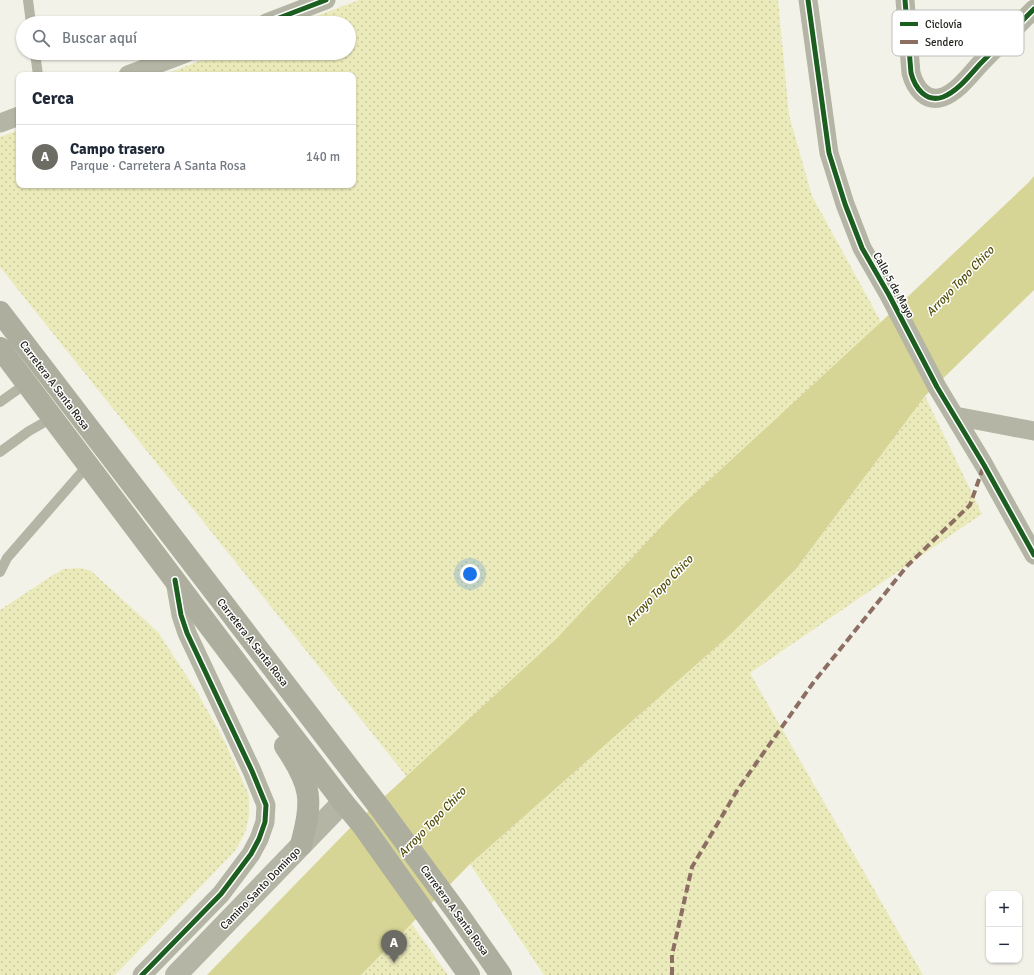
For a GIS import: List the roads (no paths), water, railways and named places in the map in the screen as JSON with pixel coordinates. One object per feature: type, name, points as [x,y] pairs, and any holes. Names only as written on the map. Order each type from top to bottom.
[{"type":"main road","name":"Carretera A Santa Rosa","points":[[0,312],[380,808],[501,975]]},
{"type":"main road","name":"Carretera A Santa Rosa","points":[[0,348],[249,679],[363,826],[440,932],[469,975]]},
{"type":"main road","points":[[249,679],[251,692],[258,707],[287,749],[306,783],[309,803],[308,820],[301,845]]},
{"type":"street","points":[[284,16],[326,0]]},
{"type":"street","name":"Calle 5 de Mayo","points":[[808,0],[829,153],[845,204],[862,248],[889,295],[937,388],[955,416],[1034,555]]},
{"type":"street","points":[[905,0],[906,10]]},
{"type":"street","points":[[1024,19],[1034,9]]},
{"type":"street","points":[[910,56],[913,82],[922,94],[931,98],[941,98],[958,88],[989,56]]},
{"type":"street","points":[[136,72],[168,60]]},
{"type":"street","points":[[0,123],[16,117]]},
{"type":"street","points":[[955,416],[1030,429]]},
{"type":"street","points":[[142,975],[220,894],[251,854],[259,839],[265,822],[266,805],[252,771],[187,633],[181,615],[175,580]]},
{"type":"street","name":"Camino Santo Domingo","points":[[176,975],[343,802]]},
{"type":"lane","points":[[28,0],[30,16]]},
{"type":"lane","points":[[36,60],[38,72]]},
{"type":"lane","points":[[0,402],[26,383]]},
{"type":"lane","points":[[0,452],[29,431],[52,418]]},
{"type":"lane","points":[[0,572],[7,558],[88,465]]},
{"type":"water","name":"Arroyo Topo Chico","points":[[1034,176],[1034,290],[925,396],[796,569],[731,634],[470,864],[361,975],[207,975],[348,830],[557,638],[677,510],[881,322]]},
{"type":"place","name":"Campo trasero","points":[[394,963]]}]
